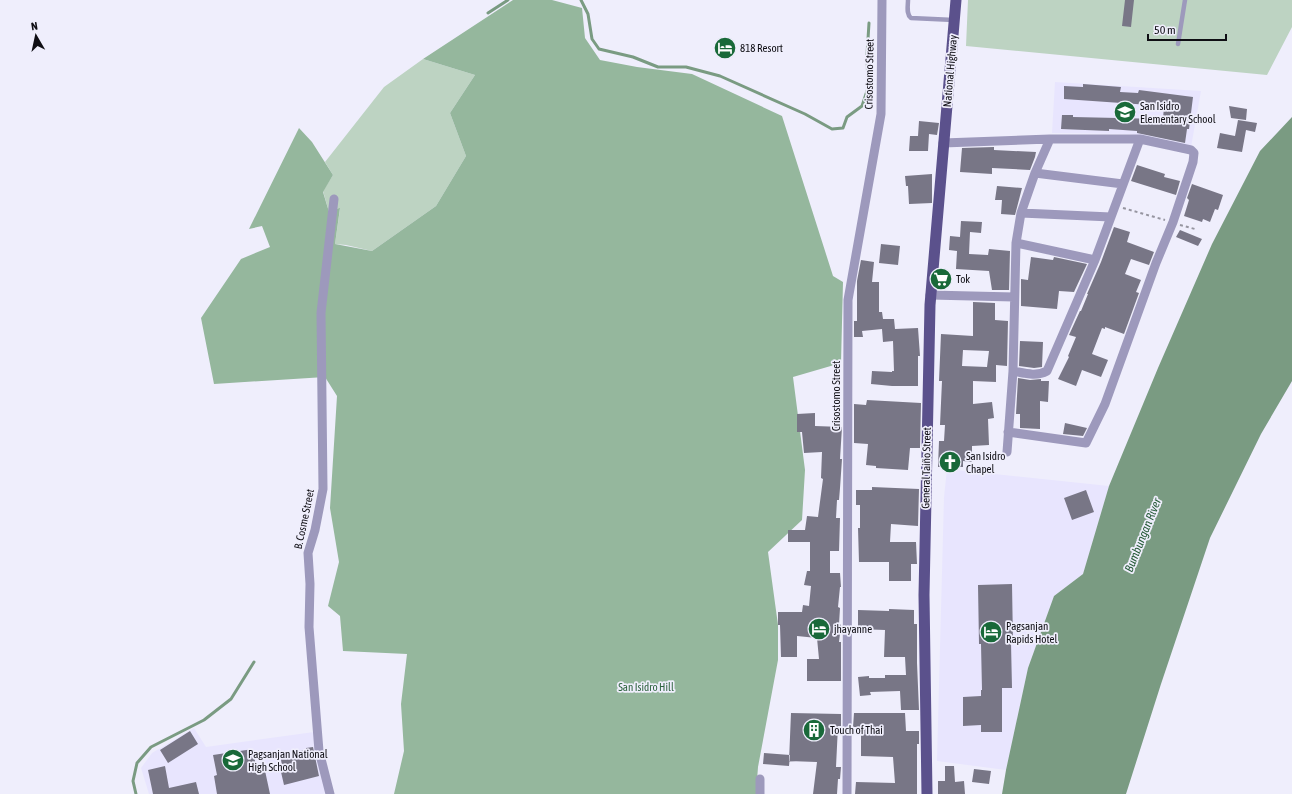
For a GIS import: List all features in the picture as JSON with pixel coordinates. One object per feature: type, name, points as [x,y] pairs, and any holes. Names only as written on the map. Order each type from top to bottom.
[{"type":"main road","name":"National Highway","points":[[943,143],[956,0]]},
{"type":"main road","name":"General Taiño Street","points":[[926,794],[924,595],[930,295],[943,143]]},
{"type":"street","name":"Crisostomo Street","points":[[846,794],[848,300],[881,114],[882,0]]},
{"type":"street","points":[[943,143],[1050,139],[1140,139],[1190,150],[1194,153],[1193,162],[1173,222],[1156,263],[1105,404],[1086,443],[1008,432]]},
{"type":"street","points":[[1008,452],[1008,432],[1013,371],[1016,243],[1022,213],[1035,173],[1050,139]]},
{"type":"street","points":[[1013,371],[1027,374],[1041,374],[1047,371],[1095,260],[1140,139]]},
{"type":"street","points":[[1035,173],[1123,184]]},
{"type":"street","name":"B. Cosme Street","points":[[330,794],[319,751],[309,626],[310,584],[308,553],[323,489],[322,314],[334,199]]},
{"type":"street","points":[[1022,213],[1111,218]]},
{"type":"street","points":[[1016,243],[1095,260]]},
{"type":"street","points":[[930,295],[1014,297]]},
{"type":"street","points":[[760,779],[760,794]]},
{"type":"lane","points":[[908,0],[908,12],[911,18],[955,20]]},
{"type":"lane","points":[[1178,44],[1186,0]]},
{"type":"path","points":[[1116,206],[1195,229]]},
{"type":"shaded area","points":[[968,0],[1292,0],[1292,27],[1267,75],[966,46]]},
{"type":"shaded area","points":[[423,59],[475,75],[450,113],[466,156],[436,206],[372,251],[335,244],[340,209],[329,212],[323,191],[333,175],[325,162],[384,87]]},
{"type":"shaded area","name":"San Isidro Elementary School","points":[[1055,82],[1201,91],[1191,147],[1130,134],[1052,133]]},
{"type":"shaded area","name":"Pagsanjan Rapids Hotel","points":[[947,469],[1109,486],[1083,574],[1054,596],[1028,668],[1006,770],[937,761],[944,497]]},
{"type":"shaded area","name":"Pagsanjan National High School","points":[[194,728],[206,747],[314,732],[329,793],[149,794],[141,768],[152,753]]},
{"type":"green space","name":"San Isidro Hill","points":[[513,0],[552,0],[582,8],[585,38],[600,60],[637,67],[692,74],[782,116],[833,276],[843,282],[841,363],[793,377],[805,470],[802,520],[768,552],[778,625],[778,660],[758,767],[756,794],[394,794],[404,751],[401,704],[407,654],[343,651],[340,616],[328,606],[339,562],[330,508],[337,396],[325,377],[214,384],[201,318],[241,259],[270,247],[262,226],[249,229],[299,128],[312,142],[333,175],[323,192],[329,212],[340,208],[335,244],[372,251],[436,206],[466,156],[450,113],[475,75],[423,59]]},
{"type":"water","name":"Bumbungan River","points":[[1292,117],[1292,381],[1261,434],[1210,538],[1126,794],[1002,794],[1028,668],[1054,596],[1083,574],[1109,486],[1212,244],[1260,151]]},
{"type":"building","points":[[1125,0],[1134,0],[1131,27],[1122,26]]},
{"type":"building","points":[[1083,84],[1121,87],[1120,92],[1138,93],[1139,90],[1193,97],[1189,129],[1187,129],[1185,143],[1137,133],[1137,131],[1109,129],[1109,131],[1061,129],[1062,115],[1073,115],[1073,117],[1163,119],[1164,106],[1064,99],[1064,86],[1083,87]]},
{"type":"building","points":[[1229,106],[1247,109],[1246,120],[1231,118]]},
{"type":"building","points":[[1238,120],[1257,123],[1255,132],[1246,130],[1242,152],[1217,148],[1220,133],[1235,136]]},
{"type":"building","points":[[919,121],[939,123],[937,135],[929,134],[928,151],[909,151],[910,136],[918,136]]},
{"type":"building","points":[[994,147],[994,150],[1036,152],[1030,170],[992,168],[992,174],[960,172],[962,148]]},
{"type":"building","points":[[1137,165],[1165,174],[1164,177],[1180,181],[1176,195],[1131,181]]},
{"type":"building","points":[[932,174],[932,203],[909,204],[908,186],[906,186],[905,176]]},
{"type":"building","points":[[1192,184],[1223,195],[1218,210],[1215,209],[1210,222],[1203,219],[1202,222],[1184,216],[1189,200],[1187,198]]},
{"type":"building","points":[[997,186],[1022,188],[1015,215],[1001,214],[1002,200],[995,200]]},
{"type":"building","points":[[961,221],[982,222],[981,233],[970,232],[969,254],[988,255],[989,249],[1010,251],[1009,290],[992,290],[989,271],[956,269],[957,251],[949,250],[950,236],[960,237]]},
{"type":"building","points":[[1114,227],[1130,232],[1127,242],[1154,252],[1149,265],[1131,259],[1125,274],[1141,280],[1136,292],[1139,293],[1124,334],[1105,327],[1105,329],[1102,328],[1092,354],[1108,360],[1101,377],[1082,370],[1076,386],[1058,379],[1069,357],[1068,356],[1076,337],[1069,335],[1081,311]]},
{"type":"building","points":[[1180,230],[1202,239],[1198,246],[1176,237]]},
{"type":"building","points":[[881,244],[900,246],[898,265],[879,263]]},
{"type":"building","points":[[1031,257],[1053,260],[1054,257],[1087,264],[1074,292],[1059,291],[1057,309],[1021,306],[1021,279],[1028,280]]},
{"type":"building","points":[[861,260],[874,262],[872,282],[879,282],[879,312],[882,312],[883,319],[894,319],[895,329],[918,328],[920,356],[918,356],[918,386],[871,384],[872,371],[894,371],[893,341],[883,342],[882,329],[862,331],[863,337],[854,337],[854,321],[857,321],[857,281]]},
{"type":"building","points":[[973,302],[995,303],[995,320],[1008,321],[1007,366],[996,365],[996,382],[973,381],[973,404],[992,402],[994,418],[988,419],[989,445],[972,446],[972,462],[963,461],[963,467],[938,467],[939,441],[944,441],[945,425],[940,425],[942,381],[939,381],[941,334],[973,336]],"holes":[[[963,350],[989,351],[987,367],[962,366]]]},
{"type":"building","points":[[1020,341],[1043,342],[1042,367],[1034,368],[1019,366]]},
{"type":"building","points":[[1018,378],[1030,380],[1041,379],[1041,381],[1049,381],[1048,402],[1040,401],[1040,429],[1020,428],[1020,414],[1016,414]]},
{"type":"building","points":[[867,400],[921,403],[920,448],[910,448],[908,470],[876,468],[876,466],[866,465],[868,444],[854,443],[854,404],[866,405]]},
{"type":"building","points":[[815,413],[815,426],[842,427],[840,459],[842,459],[836,518],[840,518],[839,551],[830,551],[830,573],[840,573],[841,587],[838,607],[840,608],[839,624],[841,625],[839,642],[841,642],[841,681],[807,681],[807,659],[819,659],[817,638],[797,636],[797,657],[781,657],[778,612],[802,612],[803,605],[809,606],[811,586],[804,585],[807,571],[810,571],[810,542],[788,542],[788,530],[805,530],[807,516],[818,517],[823,479],[821,478],[822,452],[804,453],[802,432],[797,432],[797,414]]},
{"type":"building","points":[[1065,423],[1087,428],[1083,436],[1063,434]]},
{"type":"building","points":[[872,487],[919,489],[918,526],[891,524],[890,542],[916,542],[917,564],[911,564],[911,581],[889,581],[889,562],[859,562],[858,528],[860,528],[860,505],[856,505],[856,490],[872,490]]},
{"type":"building","points":[[1086,490],[1094,512],[1072,520],[1064,498]]},
{"type":"building","points":[[1012,584],[1012,688],[1002,688],[1002,732],[981,732],[981,725],[963,726],[963,697],[981,696],[982,690],[981,644],[979,644],[978,585]]},
{"type":"building","points":[[889,609],[914,610],[914,624],[917,624],[919,710],[901,710],[900,691],[870,692],[871,695],[860,696],[858,677],[869,676],[869,678],[885,678],[885,675],[906,675],[905,657],[884,657],[885,630],[858,629],[858,610],[889,611]]},
{"type":"building","points":[[791,713],[841,714],[841,726],[838,726],[836,767],[841,767],[840,779],[838,779],[837,794],[813,794],[817,762],[789,761]]},
{"type":"building","points":[[854,713],[905,713],[906,731],[919,731],[919,744],[917,744],[917,794],[855,794],[856,782],[895,783],[893,757],[861,756],[861,727],[853,727]]},
{"type":"building","points":[[190,731],[198,744],[168,763],[160,750]]},
{"type":"building","points":[[313,747],[319,776],[284,785],[281,772],[283,771],[280,754],[306,750],[306,748]]},
{"type":"building","points":[[253,749],[256,767],[264,766],[270,794],[217,794],[214,776],[217,775],[213,755]]},
{"type":"building","points":[[764,753],[790,755],[789,766],[763,764]]},
{"type":"building","points":[[165,766],[169,788],[196,782],[199,794],[153,794],[148,770]]},
{"type":"building","points":[[945,766],[954,766],[955,782],[964,781],[965,794],[938,794],[938,781],[945,781]]},
{"type":"building","points":[[974,769],[991,771],[989,784],[972,782]]},
{"type":"waterway","points":[[488,13],[508,0]]},
{"type":"waterway","points":[[581,0],[588,14],[592,39],[599,49],[633,57],[658,67],[686,67],[720,76],[805,114],[832,129],[843,128],[847,117],[862,106],[868,88],[867,55],[869,23]]},
{"type":"waterway","points":[[136,794],[133,781],[137,763],[151,747],[204,720],[231,699],[254,662]]},
{"type":"place","name":"818 Resort","points":[[725,48]]},
{"type":"place","name":"San Isidro Elementary School","points":[[1125,112]]},
{"type":"place","name":"Tok","points":[[941,279]]},
{"type":"place","name":"San Isidro Chapel","points":[[950,462]]},
{"type":"place","name":"jhayanne","points":[[819,629]]},
{"type":"place","name":"Pagsanjan Rapids Hotel","points":[[991,632]]},
{"type":"place","name":"Touch of Thai","points":[[814,730]]},
{"type":"place","name":"Pagsanjan National High School","points":[[233,760]]}]
